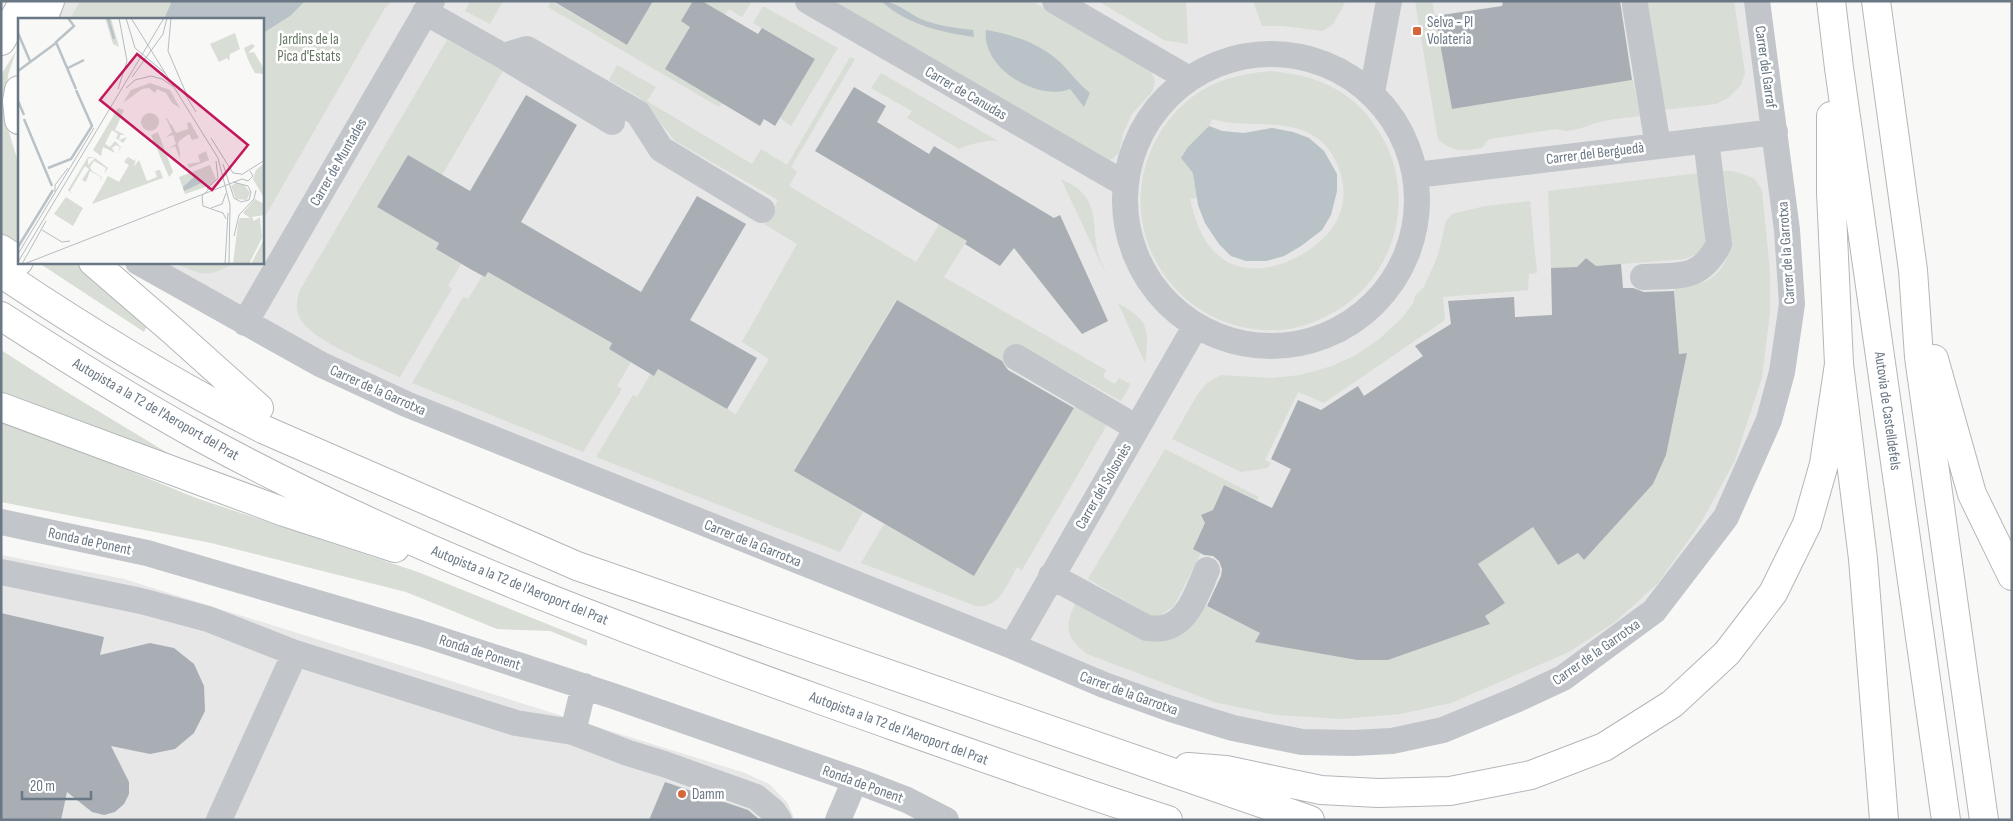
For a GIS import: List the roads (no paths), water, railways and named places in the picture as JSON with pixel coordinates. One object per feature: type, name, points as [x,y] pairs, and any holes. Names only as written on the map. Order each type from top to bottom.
[{"type":"main road","points":[[1,41],[24,1]]},
{"type":"main road","points":[[42,18],[50,1]]},
{"type":"main road","points":[[1876,1],[1913,270],[1920,367],[1984,820]]},
{"type":"main road","points":[[1831,2],[1832,193],[1840,364],[1863,559],[1884,820]]},
{"type":"main road","name":"Autovia de Castelldefels","points":[[1831,2],[1946,820]]},
{"type":"main road","points":[[18,96],[18,111]]},
{"type":"main road","points":[[1,249],[18,261]]},
{"type":"main road","points":[[23,264],[142,342],[259,408],[366,475]]},
{"type":"main road","points":[[95,264],[259,408]]},
{"type":"main road","points":[[1913,270],[1944,400],[1972,494],[2012,576]]},
{"type":"main road","points":[[1,272],[67,317],[214,404],[265,430],[577,566],[1310,820]]},
{"type":"main road","name":"Autopista a la T2 de l'Aeroport del Prat","points":[[1,316],[114,388],[199,436],[337,506],[468,565],[682,650],[1069,789]]},
{"type":"main road","points":[[1,339],[45,366],[86,383],[114,388]]},
{"type":"main road","points":[[1158,766],[1226,770],[1321,790],[1378,793],[1450,790],[1531,776],[1604,747],[1672,704],[1727,653],[1773,593],[1810,515],[1824,464],[1840,364]]},
{"type":"main road","points":[[1,407],[284,512],[387,546],[468,565]]},
{"type":"main road","points":[[1069,789],[1110,820]]},
{"type":"main road","points":[[1069,789],[1168,820]]},
{"type":"street","name":"Carrer de Canudas","points":[[808,1],[1125,184]]},
{"type":"street","points":[[1372,92],[1388,1]]},
{"type":"street","name":"Carrer del Garraf","points":[[1757,1],[1775,132]]},
{"type":"street","points":[[1063,3],[1188,79]]},
{"type":"street","points":[[428,6],[502,56],[612,122]]},
{"type":"street","name":"Carrer de Muntades","points":[[244,324],[428,6]]},
{"type":"street","points":[[1635,6],[1658,146]]},
{"type":"street","points":[[502,56],[527,48],[638,113],[662,149],[762,210]]},
{"type":"street","points":[[1262,54],[1302,57],[1339,70],[1372,92],[1392,116],[1407,144],[1416,174],[1417,216],[1406,257],[1385,293],[1354,321],[1316,340],[1276,347],[1234,343],[1195,326],[1158,294],[1139,266],[1126,226],[1125,184],[1136,144],[1157,108],[1188,79],[1224,62],[1262,54]]},
{"type":"street","name":"Carrer del Berguedà","points":[[1416,174],[1775,132]]},
{"type":"street","name":"Carrer de la Garrotxa","points":[[141,264],[244,324],[320,364],[406,404],[1012,646],[1104,685],[1171,709],[1233,728],[1302,742],[1354,743],[1392,741],[1443,730],[1563,678],[1654,611],[1690,567],[1726,516],[1769,420],[1782,372],[1792,304],[1775,132]]},
{"type":"street","points":[[1643,277],[1680,275],[1700,270],[1712,258],[1719,244],[1706,140]]},
{"type":"street","name":"Carrer del Solsonès","points":[[1012,646],[1195,326]]},
{"type":"street","points":[[1016,357],[1137,428]]},
{"type":"street","name":"Ronda de Ponent","points":[[1,522],[147,552],[420,633],[584,686],[855,780],[907,800],[946,820]]},
{"type":"street","points":[[1052,576],[1147,628],[1164,628],[1178,621],[1188,610],[1207,570]]},
{"type":"street","points":[[1,572],[150,603],[208,619],[296,653],[516,723],[573,732],[756,797],[773,811],[778,820]]},
{"type":"street","points":[[219,820],[296,653]]},
{"type":"street","points":[[573,732],[584,686]]},
{"type":"street","points":[[838,820],[855,780]]},
{"type":"place","name":"Selva - Pl Volateria","points":[[1417,31]]},
{"type":"place","name":"Damm","points":[[682,794]]},
{"type":"park label","name":"Jardins de la Pica d'Estats","points":[[309,48]]}]
